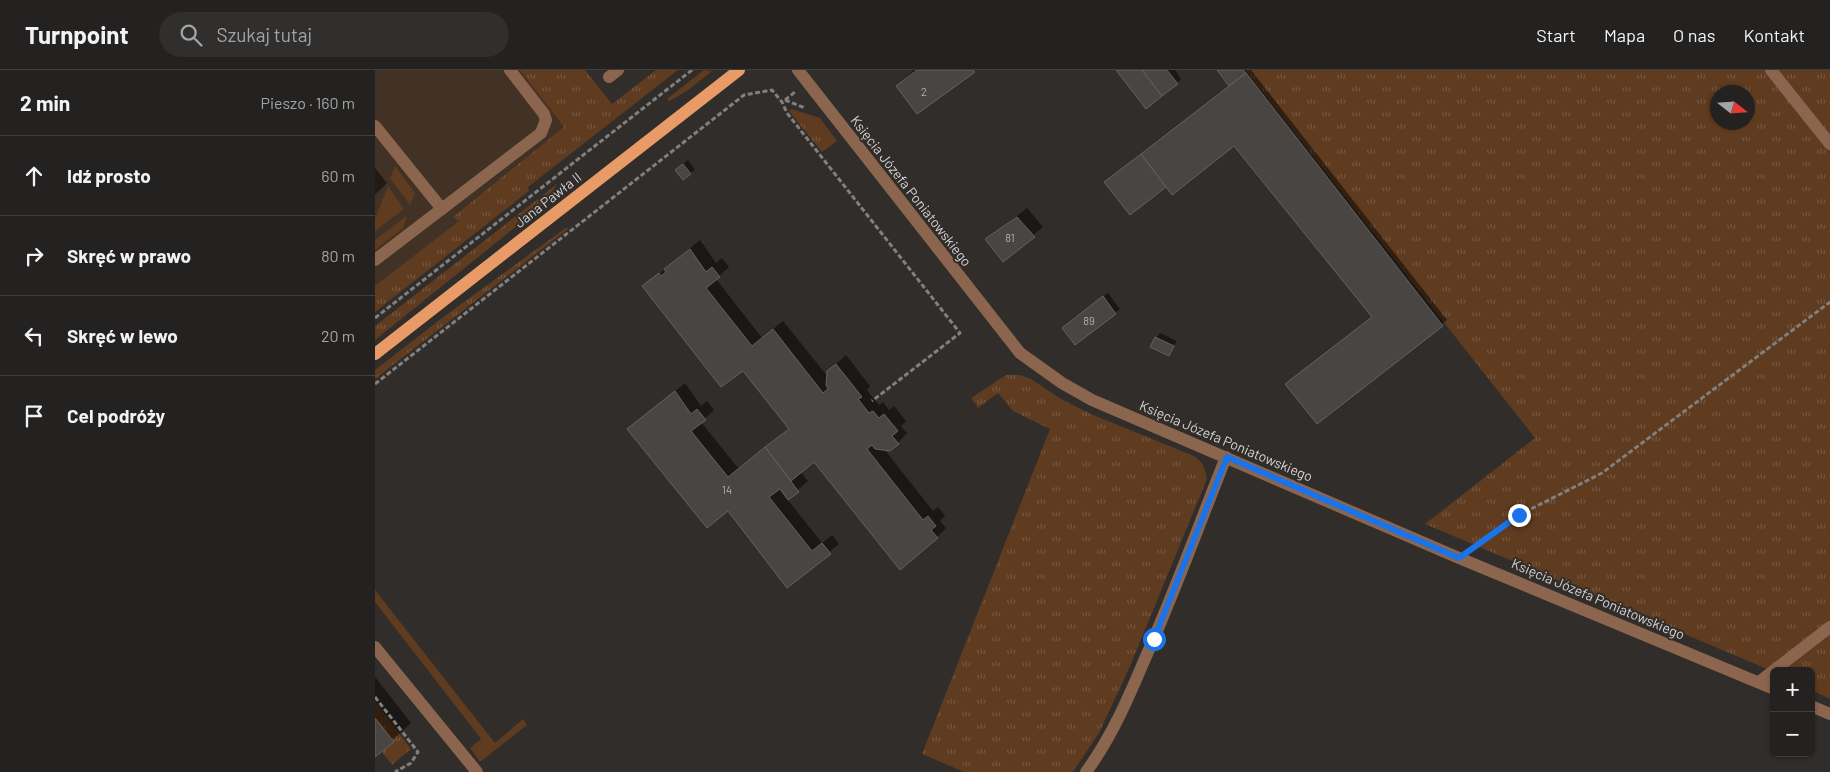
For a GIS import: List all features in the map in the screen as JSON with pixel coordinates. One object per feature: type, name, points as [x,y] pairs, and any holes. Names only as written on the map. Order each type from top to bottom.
[{"type":"main road","name":"Jana Pawła II","points":[[375,354],[739,70]]},
{"type":"street","points":[[375,260],[533,141],[545,126],[544,114],[510,70]]},
{"type":"street","name":"Księcia Józefa Poniatowskiego","points":[[798,70],[1020,353],[1062,383],[1092,400],[1459,558],[1770,687]]},
{"type":"street","points":[[1771,70],[1830,144]]},
{"type":"street","points":[[375,126],[442,209]]},
{"type":"street","points":[[1086,772],[1100,753],[1128,698],[1154,639],[1227,457]]},
{"type":"street","points":[[1759,682],[1830,627]]},
{"type":"street","points":[[375,647],[477,772]]},
{"type":"street","points":[[1815,708],[1830,714]]},
{"type":"path","points":[[375,318],[692,70]]},
{"type":"path","points":[[375,384],[744,95],[772,90],[782,102],[787,113],[960,333],[872,401]]},
{"type":"path","points":[[782,102],[798,90]]},
{"type":"path","points":[[1459,558],[1519,515],[1602,473],[1830,302]]},
{"type":"path","points":[[375,697],[418,752],[411,763],[395,772]]},
{"type":"shaded area","points":[[375,70],[524,70],[582,144],[375,307]]},
{"type":"green space","points":[[520,70],[585,70],[612,104],[656,70],[678,70],[528,187],[529,191],[375,312],[375,286],[459,221],[453,217],[564,127]]},
{"type":"green space","points":[[704,70],[712,71],[687,91],[669,101],[667,99]]},
{"type":"green space","points":[[1245,70],[1830,70],[1830,699],[1815,692],[1815,667],[1770,667],[1770,670],[1425,524],[1535,438]]},
{"type":"green space","points":[[791,109],[820,118],[837,141],[822,152],[789,111]]},
{"type":"green space","points":[[395,166],[415,193],[410,205],[390,178]]},
{"type":"green space","points":[[557,184],[547,201],[538,209],[375,340],[375,326]]},
{"type":"green space","points":[[388,186],[404,209],[375,231],[375,219]]},
{"type":"green space","points":[[407,216],[403,228],[375,250],[375,240]]},
{"type":"green space","points":[[567,227],[568,229],[375,379],[375,370],[446,315]]},
{"type":"green space","points":[[1006,375],[1020,375],[1031,379],[1061,399],[1091,414],[1194,456],[1203,466],[1207,479],[1131,664],[1099,733],[1073,772],[964,772],[922,754],[1050,429],[1013,411],[998,393],[978,408],[971,398]]},
{"type":"green space","points":[[375,590],[495,743],[523,719],[527,725],[480,762],[470,748],[481,739],[375,602]]},
{"type":"green space","points":[[375,701],[411,749],[392,765],[382,752],[394,742],[375,718]]},
{"type":"building","points":[[917,70],[973,70],[975,72],[917,114],[896,86]]},
{"type":"building","points":[[1116,70],[1142,70],[1162,96],[1146,109]]},
{"type":"building","points":[[1142,70],[1167,70],[1178,84],[1162,96]]},
{"type":"building","points":[[1217,70],[1243,70],[1246,73],[1229,86]]},
{"type":"building","points":[[1246,73],[1443,326],[1317,424],[1285,384],[1372,317],[1234,146],[1172,195],[1141,154]]},
{"type":"building","points":[[1141,154],[1166,187],[1130,215],[1104,182]]},
{"type":"building","points":[[683,164],[691,174],[683,180],[675,170]]},
{"type":"building","points":[[1017,217],[1035,237],[1003,262],[985,239]]},
{"type":"building","points":[[690,249],[706,272],[712,267],[720,277],[706,288],[752,346],[773,329],[823,393],[828,389],[826,385],[827,371],[836,364],[862,397],[858,399],[869,413],[873,411],[879,418],[884,414],[898,431],[892,436],[899,444],[890,451],[875,449],[872,445],[867,449],[923,520],[928,516],[936,526],[931,530],[938,538],[900,570],[814,462],[791,481],[765,447],[789,429],[743,371],[721,387],[642,286],[659,273],[661,276],[666,272],[664,269]]},
{"type":"building","points":[[1103,296],[1116,314],[1075,345],[1062,328]]},
{"type":"building","points":[[1155,337],[1174,346],[1169,356],[1150,347]]},
{"type":"building","points":[[675,391],[691,414],[697,409],[706,420],[691,431],[728,477],[765,447],[799,492],[788,500],[780,489],[769,497],[812,551],[822,543],[831,554],[787,588],[728,511],[707,528],[627,429]]},
{"type":"building","points":[[375,718],[394,742],[375,757]]},
{"type":"route","points":[[1154,639],[1227,457],[1459,558],[1519,515]]}]
